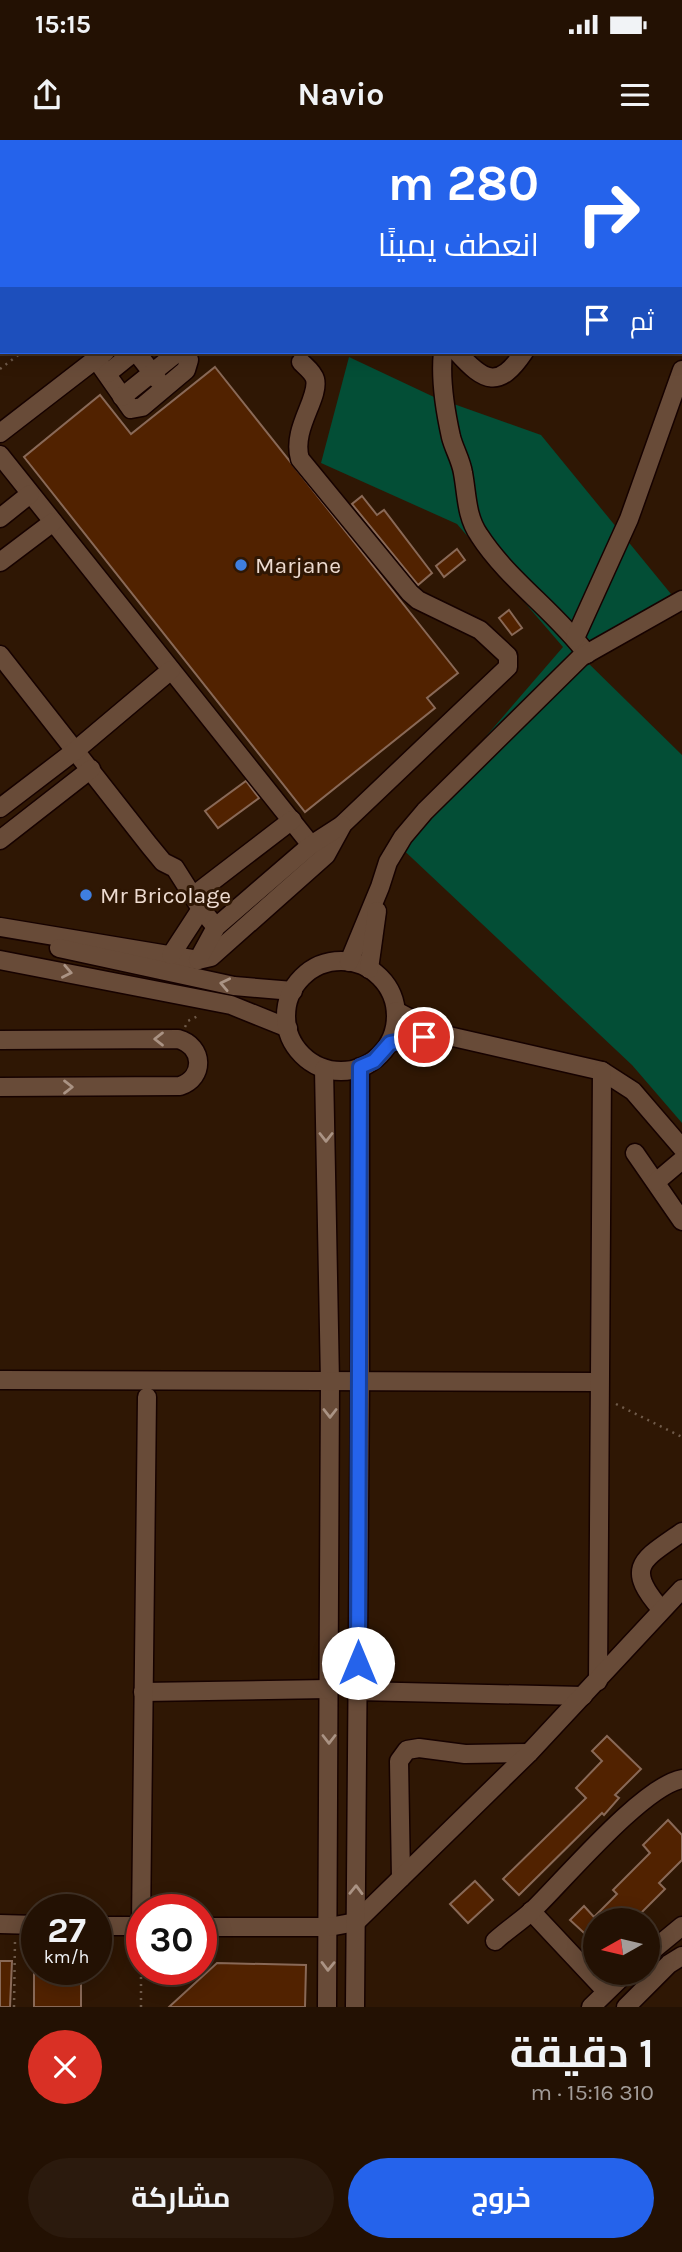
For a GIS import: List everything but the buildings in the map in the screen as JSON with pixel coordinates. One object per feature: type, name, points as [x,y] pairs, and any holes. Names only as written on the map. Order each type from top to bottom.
[{"type":"street","points":[[108,373],[132,354]]},
{"type":"street","points":[[137,354],[164,388]]},
{"type":"street","points":[[122,397],[176,354]]},
{"type":"street","points":[[0,433],[100,355],[122,397],[131,409],[137,410],[188,367],[189,360],[184,354]]},
{"type":"street","points":[[443,354],[443,390],[452,438],[463,471],[467,506],[477,533],[521,586],[575,638],[587,654]]},
{"type":"street","points":[[459,354],[477,372],[497,377],[511,371],[523,354]]},
{"type":"street","points":[[198,960],[216,927],[311,845],[343,824],[508,667],[508,656],[480,630],[418,600],[410,593],[300,459],[297,439],[315,385],[313,374],[301,362]]},
{"type":"street","points":[[575,638],[629,519],[682,370]]},
{"type":"street","points":[[3,466],[53,522],[311,845]]},
{"type":"street","points":[[0,518],[30,494]]},
{"type":"street","points":[[0,562],[53,522]]},
{"type":"street","points":[[349,962],[388,862],[410,829],[542,695],[587,654],[682,600]]},
{"type":"street","points":[[0,655],[163,862],[175,868],[216,927]]},
{"type":"street","points":[[0,808],[76,750],[171,670]]},
{"type":"street","points":[[0,840],[91,769]]},
{"type":"street","points":[[171,955],[197,902],[292,820]]},
{"type":"street","points":[[0,927],[204,960],[217,954],[326,855],[343,824]]},
{"type":"street","points":[[369,969],[380,887]]},
{"type":"street","points":[[0,935],[224,984],[293,991]]},
{"type":"street","points":[[0,960],[231,1005],[288,1028]]},
{"type":"street","points":[[330,962],[349,962],[369,969],[380,977],[393,998],[396,1011],[395,1030],[390,1043],[374,1061],[350,1071],[324,1069],[304,1057],[295,1046],[286,1014],[293,991],[304,976],[330,962]]},
{"type":"street","points":[[396,1011],[440,1034],[602,1071],[634,1091],[682,1148]]},
{"type":"street","points":[[390,1043],[440,1034]]},
{"type":"street","points":[[0,1040],[178,1039],[195,1049],[199,1062],[196,1075],[180,1086],[0,1087]]},
{"type":"street","points":[[355,2007],[360,1067]]},
{"type":"street","points":[[324,1069],[330,1382],[327,2007]]},
{"type":"street","points":[[598,1681],[602,1071]]},
{"type":"street","points":[[635,1153],[682,1221]]},
{"type":"street","points":[[656,1182],[682,1160]]},
{"type":"street","points":[[0,1380],[599,1382]]},
{"type":"street","points":[[141,1894],[147,1397]]},
{"type":"street","points":[[661,1609],[645,1591],[640,1572],[646,1558],[682,1532]]},
{"type":"street","points":[[217,1927],[329,1927],[356,1922],[529,1752],[682,1589]]},
{"type":"street","points":[[143,1692],[328,1689]]},
{"type":"street","points":[[358,1691],[583,1696]]},
{"type":"street","points":[[401,1878],[399,1768],[402,1755],[407,1750],[419,1748],[464,1754],[529,1752]]},
{"type":"street","points":[[495,1941],[531,1912],[645,1798],[670,1782],[682,1779]]},
{"type":"street","points":[[531,1912],[606,1991]]},
{"type":"street","points":[[660,1944],[682,1926]]},
{"type":"street","points":[[626,2007],[669,1964],[682,1956]]},
{"type":"street","points":[[591,2007],[613,1985]]},
{"type":"path","points":[[0,369],[19,354]]},
{"type":"path","points":[[615,1404],[682,1437]]},
{"type":"path","points":[[8,1924],[14,2007]]},
{"type":"path","points":[[141,1985],[141,2007]]},
{"type":"green space","points":[[349,357],[434,397],[541,435],[671,594],[584,659],[682,755],[682,1123],[632,1065],[395,842],[563,647],[457,524],[321,463]]},
{"type":"place","name":"Marjane","points":[[241,565]]},
{"type":"place","name":"Mr Bricolage","points":[[86,895]]},
{"type":"route","points":[[358,1663],[360,1067],[374,1061],[390,1043],[424,1037]]}]
